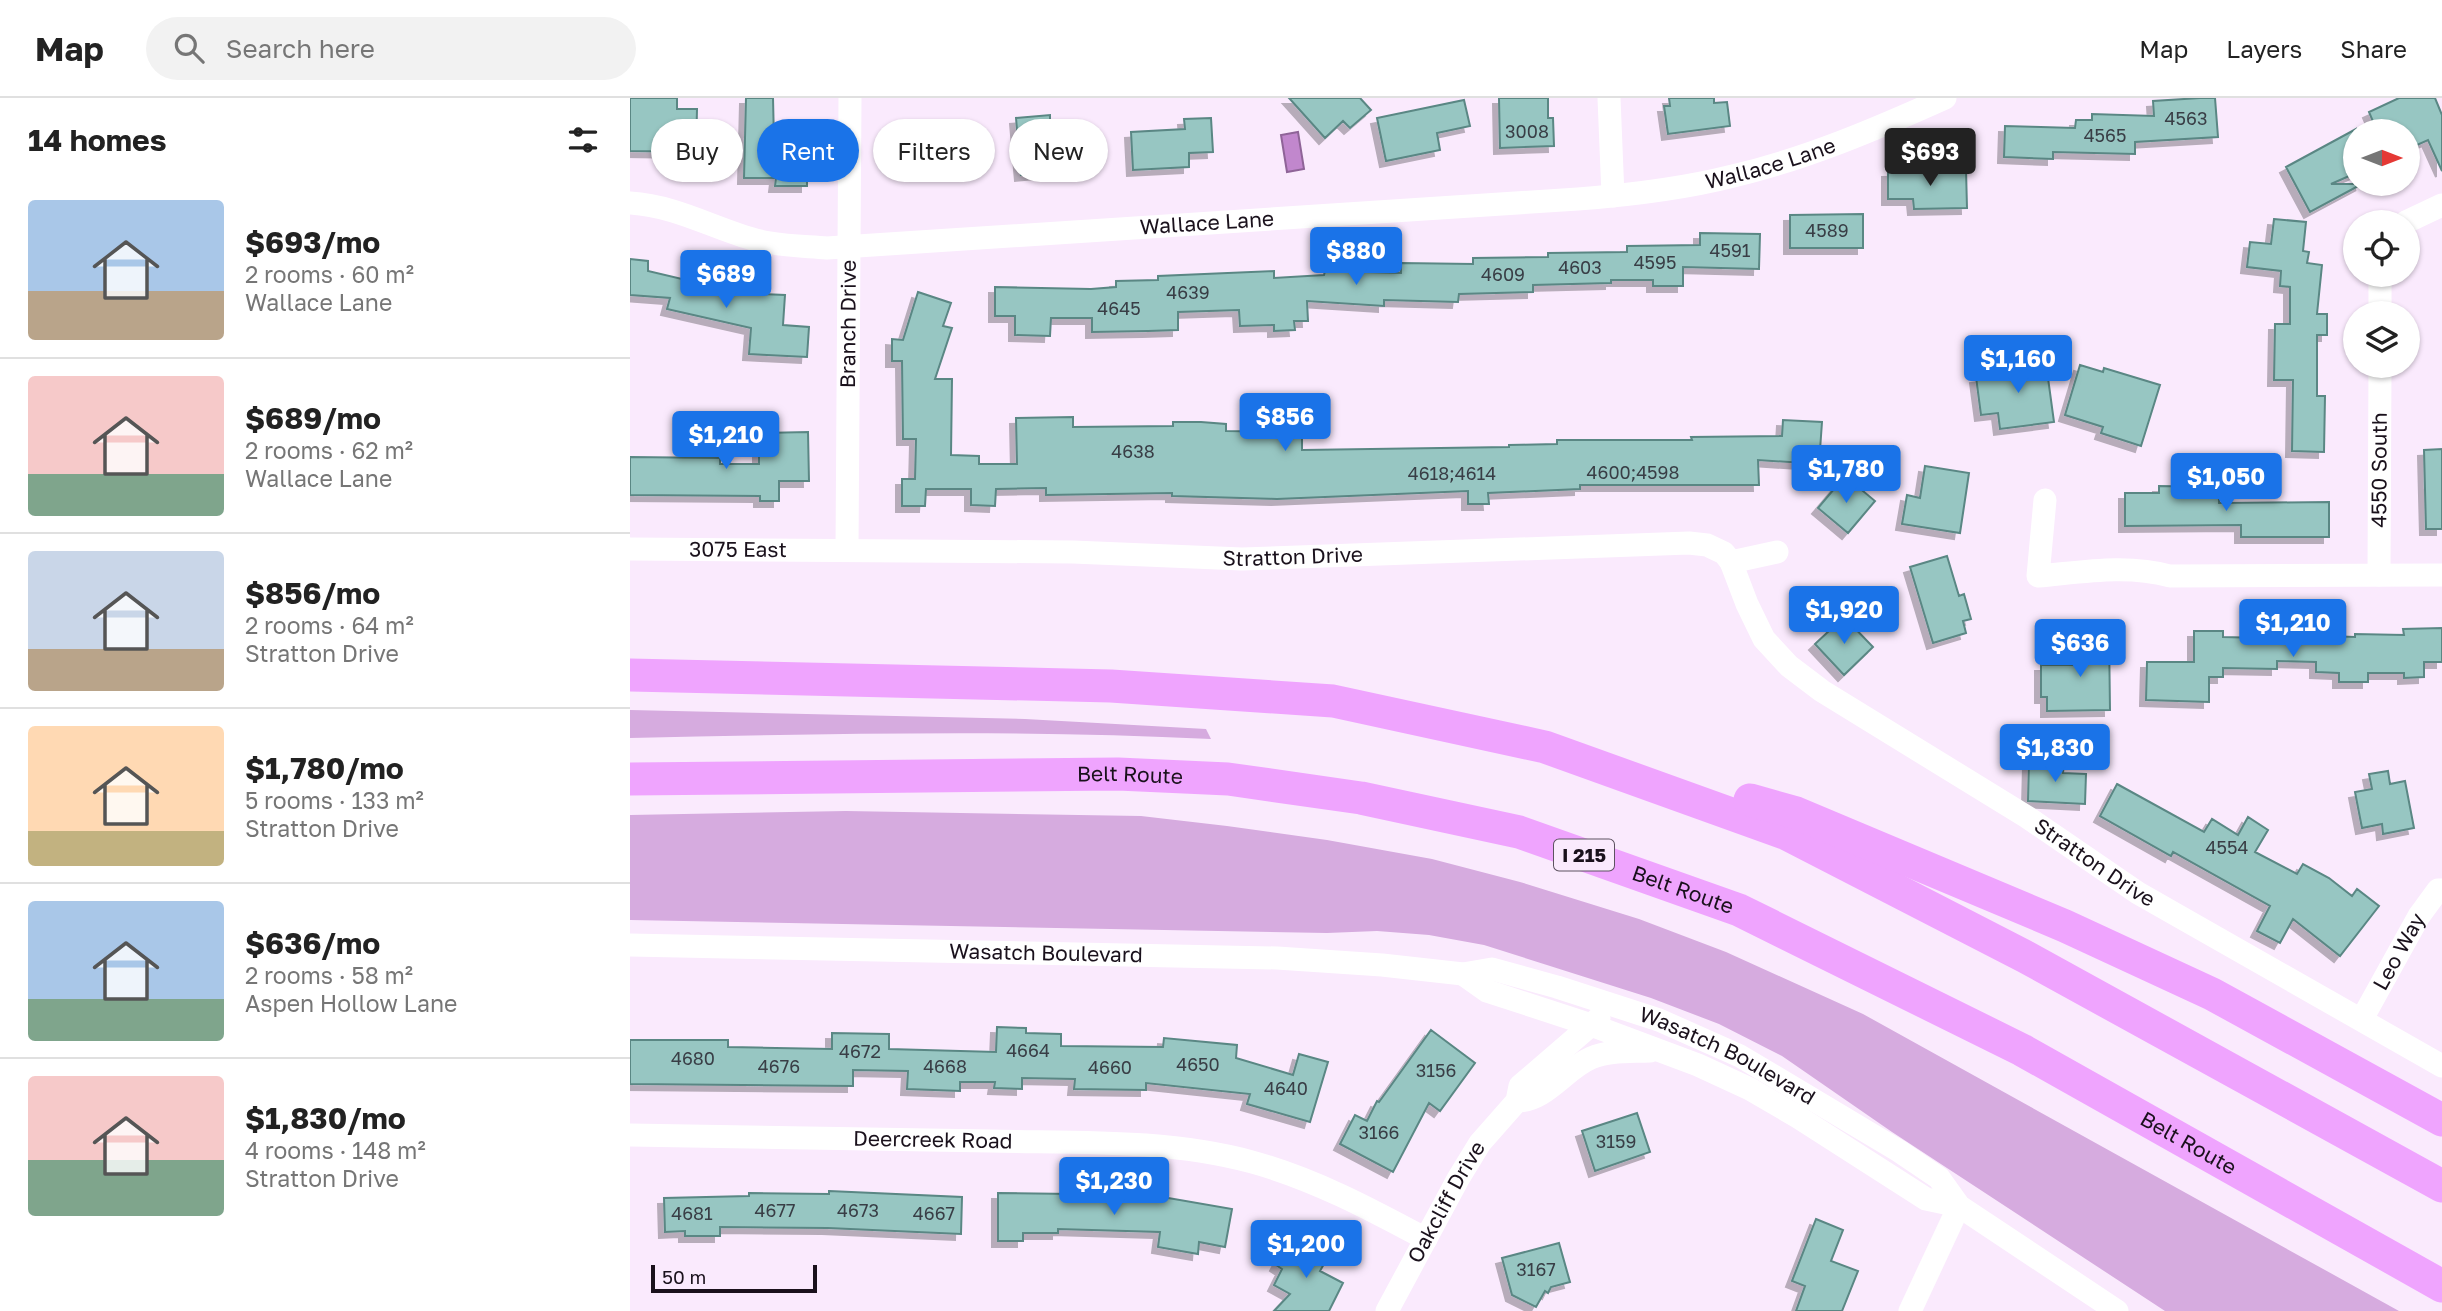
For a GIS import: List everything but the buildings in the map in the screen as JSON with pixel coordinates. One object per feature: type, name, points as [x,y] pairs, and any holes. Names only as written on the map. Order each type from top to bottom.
[{"type":"highway","points":[[630,675],[1111,686],[1333,701],[1545,747],[1797,813],[2065,926],[2212,994],[2442,1120]]},
{"type":"highway","points":[[1545,747],[1787,834],[2024,956],[2442,1186]]},
{"type":"highway","name":"Belt Route","points":[[630,779],[1118,774],[1228,779],[1361,798],[1519,832],[1739,909],[2022,1050],[2442,1286]]},
{"type":"street","name":"Branch Drive","points":[[847,550],[850,98]]},
{"type":"street","points":[[1609,98],[1613,197]]},
{"type":"street","name":"Wallace Lane","points":[[630,203],[673,209],[758,240],[827,248],[1613,197],[1692,185],[1775,164],[1857,135],[1945,98]]},
{"type":"street","points":[[2420,215],[2442,205]]},
{"type":"street","name":"4550 South","points":[[2379,575],[2380,378]]},
{"type":"street","points":[[2045,500],[2038,576],[2114,569],[2156,572],[2171,576],[2442,575]]},
{"type":"street","name":"Stratton Drive","points":[[847,550],[1073,552],[1242,559],[1689,542],[1716,548],[1731,562],[1764,639],[1789,666],[1822,691],[2027,817],[2138,893],[2442,1066]]},
{"type":"street","name":"3075 East","points":[[630,549],[847,550]]},
{"type":"street","points":[[1731,562],[1777,552]]},
{"type":"street","name":"Leo Way","points":[[2362,1019],[2419,916],[2438,890],[2442,890]]},
{"type":"street","name":"Wasatch Boulevard","points":[[630,945],[1277,958],[1462,974],[1492,969],[1659,1020],[1740,1056],[1860,1126],[1939,1178],[1959,1206],[2117,1311]]},
{"type":"street","name":"Wasatch Boulevard","points":[[1462,974],[1487,991],[1662,1051],[1750,1089],[1846,1146],[1926,1199],[1959,1206]]},
{"type":"street","name":"Oakcliff Drive","points":[[1387,1311],[1480,1143],[1517,1101],[1520,1086],[1615,1006]]},
{"type":"street","name":"Oakcliff Drive","points":[[1517,1101],[1531,1101],[1591,1058],[1610,1053],[1662,1051]]},
{"type":"street","name":"Deercreek Road","points":[[630,1135],[1107,1143],[1189,1149],[1252,1162],[1307,1180],[1359,1203],[1426,1239]]},
{"type":"street","points":[[1910,1311],[1959,1206]]},
{"type":"shaded area","points":[[1298,132],[1304,169],[1287,172],[1281,135]]},
{"type":"shaded area","points":[[630,710],[1025,719],[1206,729],[1211,739],[993,733],[630,738]]},
{"type":"shaded area","points":[[846,811],[1141,816],[1227,826],[1432,859],[1520,882],[1639,919],[1726,952],[1863,1014],[2399,1311],[2165,1311],[1892,1132],[1782,1056],[1719,1024],[1651,998],[1484,945],[1429,935],[1377,931],[1327,933],[630,920],[630,815]]}]
